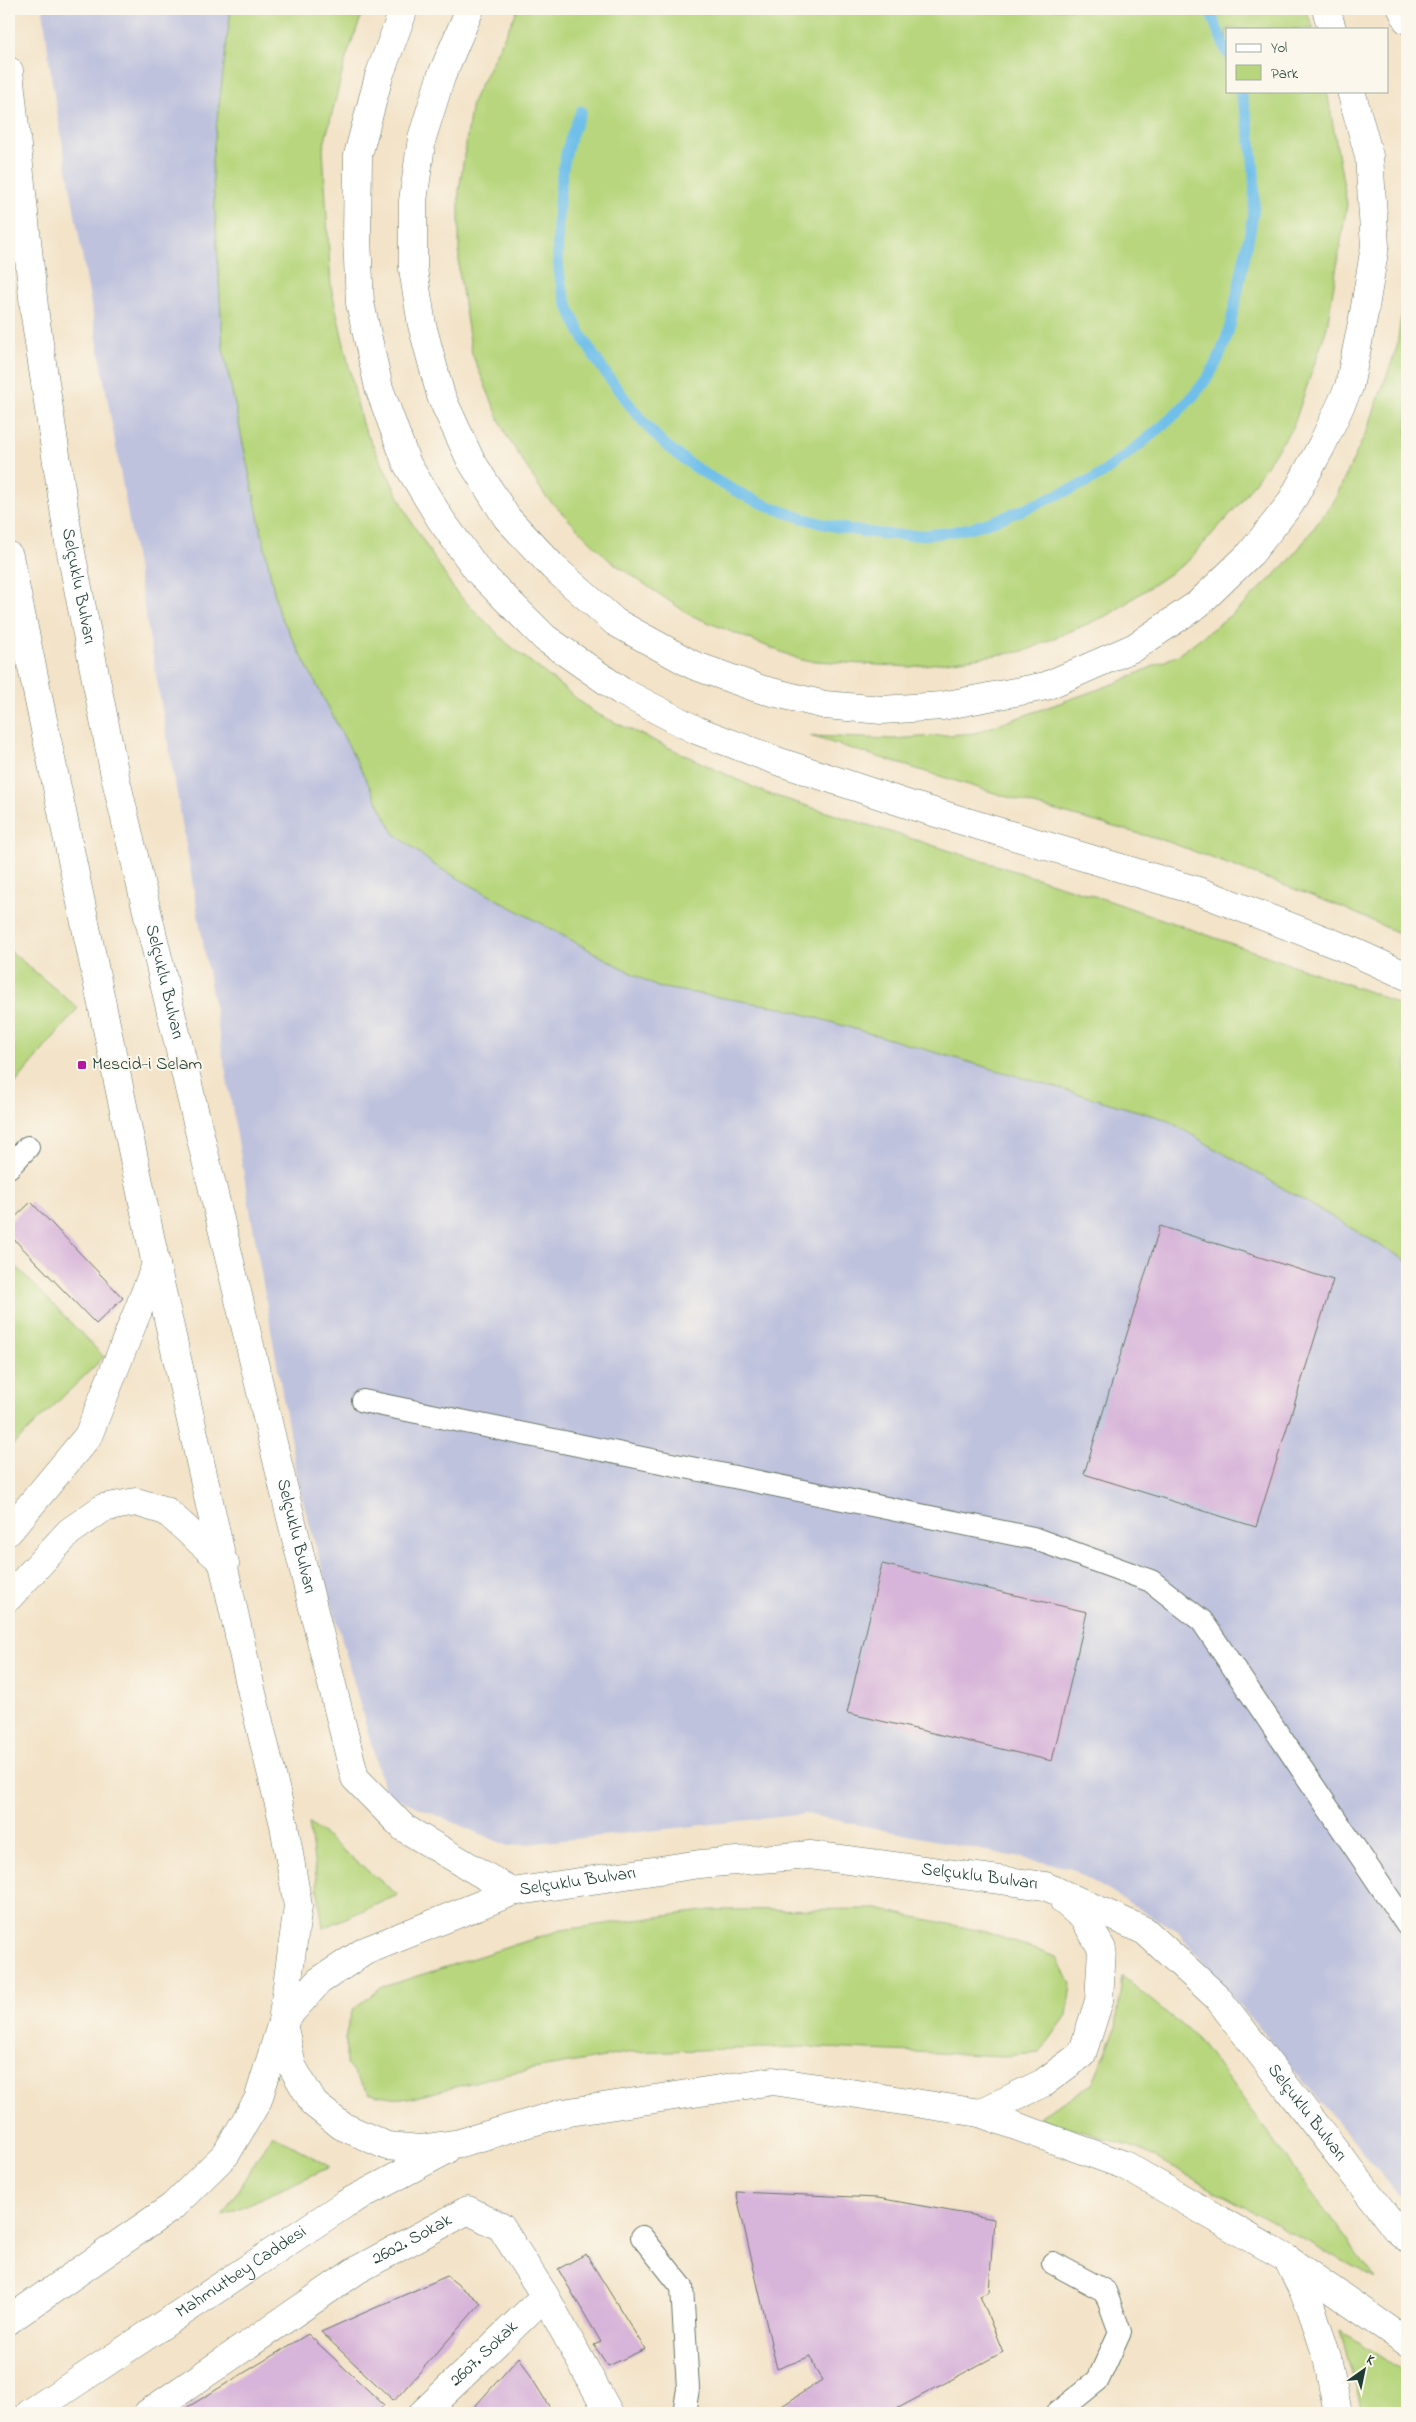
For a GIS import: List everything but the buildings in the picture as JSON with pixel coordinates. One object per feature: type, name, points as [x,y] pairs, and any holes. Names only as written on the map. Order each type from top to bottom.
[{"type":"main road","points":[[404,9],[379,76],[358,154],[357,238],[360,303],[379,388],[407,464],[441,520],[478,571],[545,638],[621,691],[696,730],[780,762],[910,805],[1201,892],[1345,948],[1407,976]]},
{"type":"main road","points":[[470,9],[441,77],[422,138],[413,201],[413,269],[422,325],[441,396],[470,459],[507,518],[553,567],[615,622],[693,665],[760,689],[825,706],[882,710],[942,706],[1046,686],[1135,647],[1198,604],[1251,553],[1290,504],[1322,446],[1349,387],[1364,313],[1374,246],[1369,156],[1351,92]]},
{"type":"main road","points":[[1326,9],[1332,28]]},
{"type":"main road","points":[[1402,9],[1407,20]]},
{"type":"main road","name":"Selçuklu Bulvarı","points":[[9,71],[35,316],[69,542],[114,776],[286,1498],[355,1778],[404,1828],[512,1892],[700,1864],[810,1855],[1045,1886],[1145,1931],[1217,1997],[1396,2229],[1407,2238]]},
{"type":"main road","points":[[9,556],[156,1265],[225,1564],[252,1693],[284,1825],[298,1906],[282,2022],[258,2100],[226,2154],[172,2207],[9,2320]]},
{"type":"main road","points":[[9,1531],[88,1436],[156,1265]]},
{"type":"main road","points":[[9,1597],[69,1532],[103,1508],[136,1502],[166,1511],[225,1564]]},
{"type":"main road","points":[[980,2113],[1044,2083],[1082,2054],[1100,2001],[1102,1950],[1084,1918],[1045,1886]]},
{"type":"main road","points":[[282,2022],[320,1981],[365,1951],[512,1892]]},
{"type":"main road","points":[[282,2022],[292,2066],[314,2104],[342,2126],[387,2146],[420,2150],[460,2143],[563,2113],[773,2081],[980,2113],[1124,2165],[1287,2259],[1407,2342]]},
{"type":"main road","name":"Mahmutbey Caddesi","points":[[30,2413],[345,2204],[460,2143]]},
{"type":"main road","name":"2602. Sokak","points":[[148,2413],[357,2270],[468,2210],[501,2226],[545,2296],[609,2413]]},
{"type":"main road","points":[[1287,2259],[1311,2307],[1327,2357],[1338,2413]]},
{"type":"main road","name":"2607. Sokak","points":[[423,2413],[545,2296]]},
{"type":"lane","points":[[9,1167],[28,1147]]},
{"type":"lane","points":[[363,1401],[1033,1538],[1151,1581],[1202,1621],[1407,1925]]},
{"type":"lane","points":[[642,2237],[682,2287],[688,2389],[684,2413]]},
{"type":"lane","points":[[1053,2263],[1105,2292],[1120,2332],[1098,2380],[1057,2413]]},
{"type":"shaded area","points":[[43,9],[231,9],[212,161],[394,833],[434,865],[657,987],[779,1007],[1165,1119],[1407,1261],[1407,2205],[1177,1931],[1070,1868],[806,1814],[508,1846],[385,1793],[298,1483],[52,83]]},
{"type":"green space","points":[[231,9],[364,9],[346,58],[323,149],[331,287],[362,424],[412,523],[455,591],[508,644],[595,713],[766,793],[1113,902],[1378,995],[1407,1009],[1407,1261],[1165,1119],[779,1007],[657,987],[434,865],[394,833],[278,611],[223,348],[212,161]]},
{"type":"green space","points":[[518,9],[1305,9],[1314,28],[1226,28],[1226,92],[1327,92],[1347,204],[1327,327],[1293,427],[1240,503],[1187,562],[1110,614],[1025,651],[910,667],[801,660],[690,615],[609,560],[546,497],[506,435],[472,354],[459,272],[459,191],[472,102]]},
{"type":"green space","points":[[1407,269],[1407,937],[1344,908],[1169,842],[1027,803],[810,736],[893,739],[975,733],[1116,683],[1178,655],[1240,608],[1290,560],[1334,501],[1368,428],[1397,347]]},
{"type":"green space","points":[[9,950],[78,1008],[9,1091]]},
{"type":"green space","points":[[9,1259],[104,1357],[9,1449]]},
{"type":"green space","points":[[309,1823],[398,1895],[323,1928]]},
{"type":"green space","points":[[877,1909],[986,1932],[1056,1957],[1071,1983],[1067,2015],[1040,2053],[1004,2056],[801,2047],[633,2052],[505,2074],[408,2099],[370,2094],[346,2064],[346,2033],[352,2011],[380,1988],[561,1930],[710,1910]]},
{"type":"green space","points":[[1122,1976],[1198,2039],[1376,2279],[1141,2150],[1038,2117],[1092,2084],[1116,2028]]},
{"type":"green space","points":[[272,2134],[330,2167],[222,2216]]},
{"type":"green space","points":[[1341,2331],[1407,2374],[1407,2413],[1363,2413]]},
{"type":"waterway","points":[[1209,9],[1226,51]]},
{"type":"waterway","points":[[581,111],[567,148],[561,184],[558,258],[562,288],[571,314],[590,349],[639,416],[668,447],[695,467],[724,485],[755,500],[821,523],[855,530],[923,535],[958,531],[992,521],[1088,482],[1108,469],[1160,428],[1193,397],[1202,385],[1217,361],[1227,337],[1253,214],[1253,162],[1247,119],[1240,92]]},
{"type":"place","name":"Mescid-i Selam","points":[[82,1065]]}]
